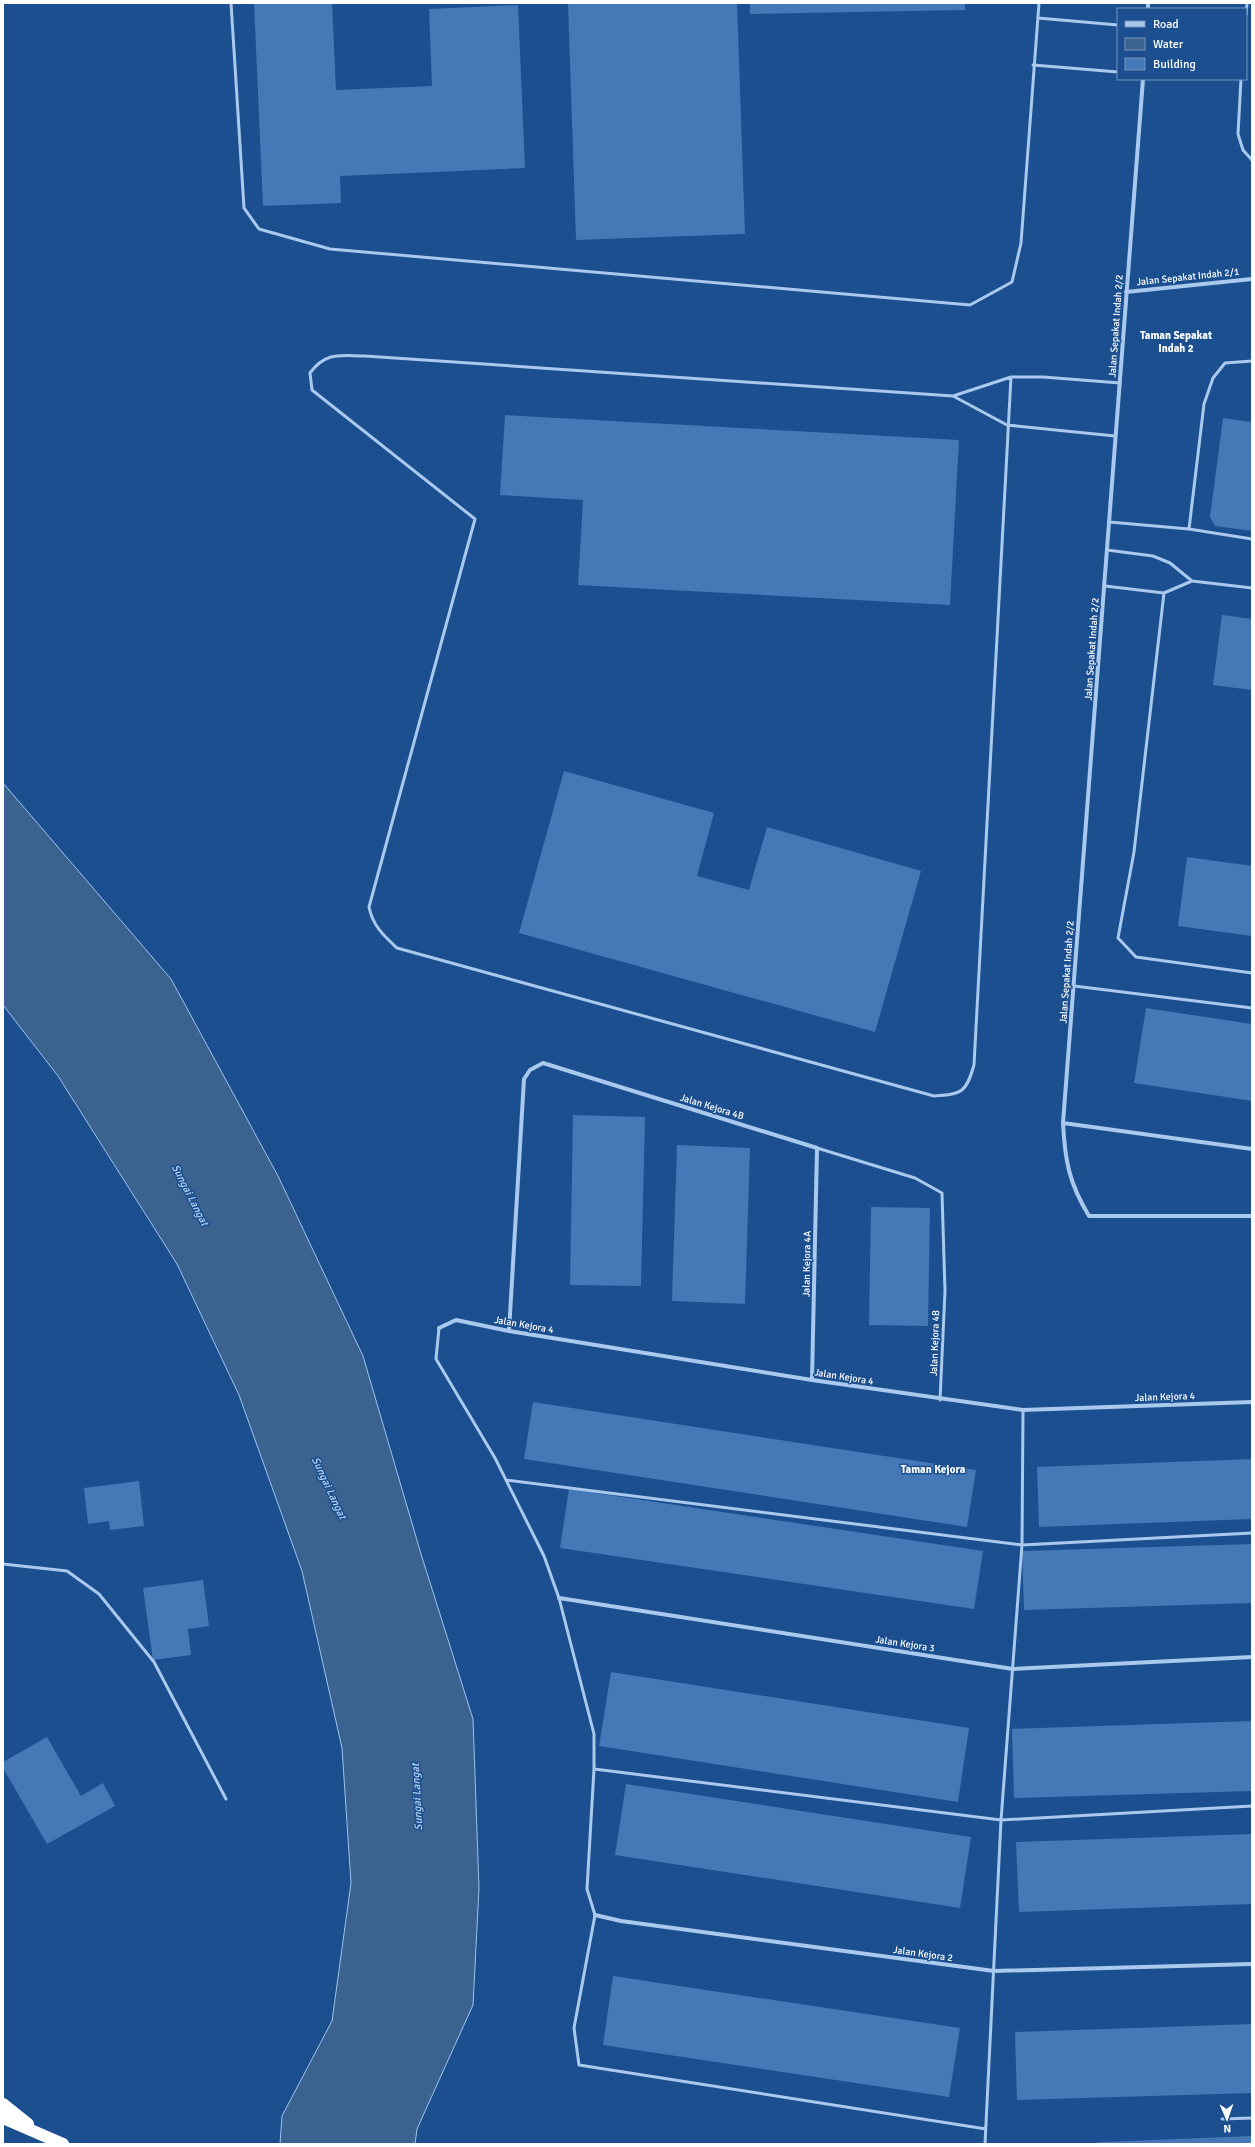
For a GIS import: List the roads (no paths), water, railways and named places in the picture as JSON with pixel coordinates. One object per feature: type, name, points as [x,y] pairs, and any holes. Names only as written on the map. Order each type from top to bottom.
[{"type":"highway","points":[[3,2104],[43,2136]]},
{"type":"highway","points":[[3,2118],[63,2144]]},
{"type":"street","name":"Jalan Sepakat Indah 2/2","points":[[1143,80],[1063,1124],[1064,1147],[1069,1176],[1078,1197],[1089,1216],[1252,1216]]},
{"type":"street","name":"Jalan Sepakat Indah 2/1","points":[[1126,292],[1252,279]]},
{"type":"street","name":"Jalan Kejora 4B","points":[[509,1331],[524,1079],[530,1070],[543,1063],[817,1148]]},
{"type":"street","points":[[1063,1124],[1252,1149]]},
{"type":"street","name":"Jalan Kejora 4A","points":[[812,1380],[817,1148]]},
{"type":"street","name":"Jalan Kejora 4","points":[[439,1328],[456,1320],[509,1331],[812,1380],[940,1400],[1023,1410],[1252,1402]]},
{"type":"street","name":"Jalan Kejora 3","points":[[559,1598],[1013,1669],[1252,1657]]},
{"type":"street","name":"Jalan Kejora 2","points":[[595,1915],[621,1921],[994,1971],[1252,1964]]},
{"type":"lane","points":[[231,3],[244,208],[259,229],[330,250],[970,305],[1012,282],[1021,243],[1033,65],[1039,3]]},
{"type":"lane","points":[[1038,18],[1117,25]]},
{"type":"lane","points":[[1033,65],[1117,72]]},
{"type":"lane","points":[[1241,80],[1238,134],[1243,150],[1252,160]]},
{"type":"lane","points":[[1011,377],[1007,424],[974,1065],[969,1084],[957,1094],[934,1096],[397,948],[380,933],[372,919],[369,907],[475,519],[312,390],[310,373],[318,362],[333,356],[365,356],[953,396],[1011,377],[1043,377],[1120,383]]},
{"type":"lane","points":[[1189,529],[1204,404],[1213,378],[1225,363],[1252,361]]},
{"type":"lane","points":[[953,396],[1007,424],[1115,436]]},
{"type":"lane","points":[[1109,522],[1189,529],[1252,539]]},
{"type":"lane","points":[[1107,550],[1153,556],[1170,563],[1192,581]]},
{"type":"lane","points":[[1105,586],[1164,593],[1192,581],[1252,588]]},
{"type":"lane","points":[[1164,593],[1134,852],[1118,938],[1136,957],[1252,973]]},
{"type":"lane","points":[[1074,986],[1252,1008]]},
{"type":"lane","name":"Jalan Kejora 4B","points":[[817,1148],[915,1178],[942,1193],[945,1291],[940,1400]]},
{"type":"lane","points":[[439,1328],[436,1359],[495,1458],[544,1556],[559,1598],[594,1734],[594,1769],[587,1889],[595,1915],[574,2028],[579,2065],[986,2129]]},
{"type":"lane","points":[[985,2144],[1001,1820],[1022,1545],[1023,1410]]},
{"type":"lane","points":[[506,1480],[1022,1545],[1252,1533]]},
{"type":"lane","points":[[3,1564],[67,1571],[99,1594],[154,1662],[226,1799]]},
{"type":"lane","points":[[594,1769],[1001,1820],[1252,1806]]},
{"type":"lane","points":[[1222,2119],[1252,2118]]},
{"type":"water","name":"Sungai Langat","points":[[3,783],[171,979],[278,1176],[363,1356],[421,1554],[473,1719],[479,1888],[473,2005],[417,2129],[415,2144],[280,2144],[282,2116],[332,2021],[351,1883],[342,1748],[302,1571],[239,1395],[177,1264],[58,1076],[3,1005]]},
{"type":"district","name":"Taman Sepakat Indah 2","points":[[1176,341]]},
{"type":"district","name":"Taman Kejora","points":[[933,1469]]}]
